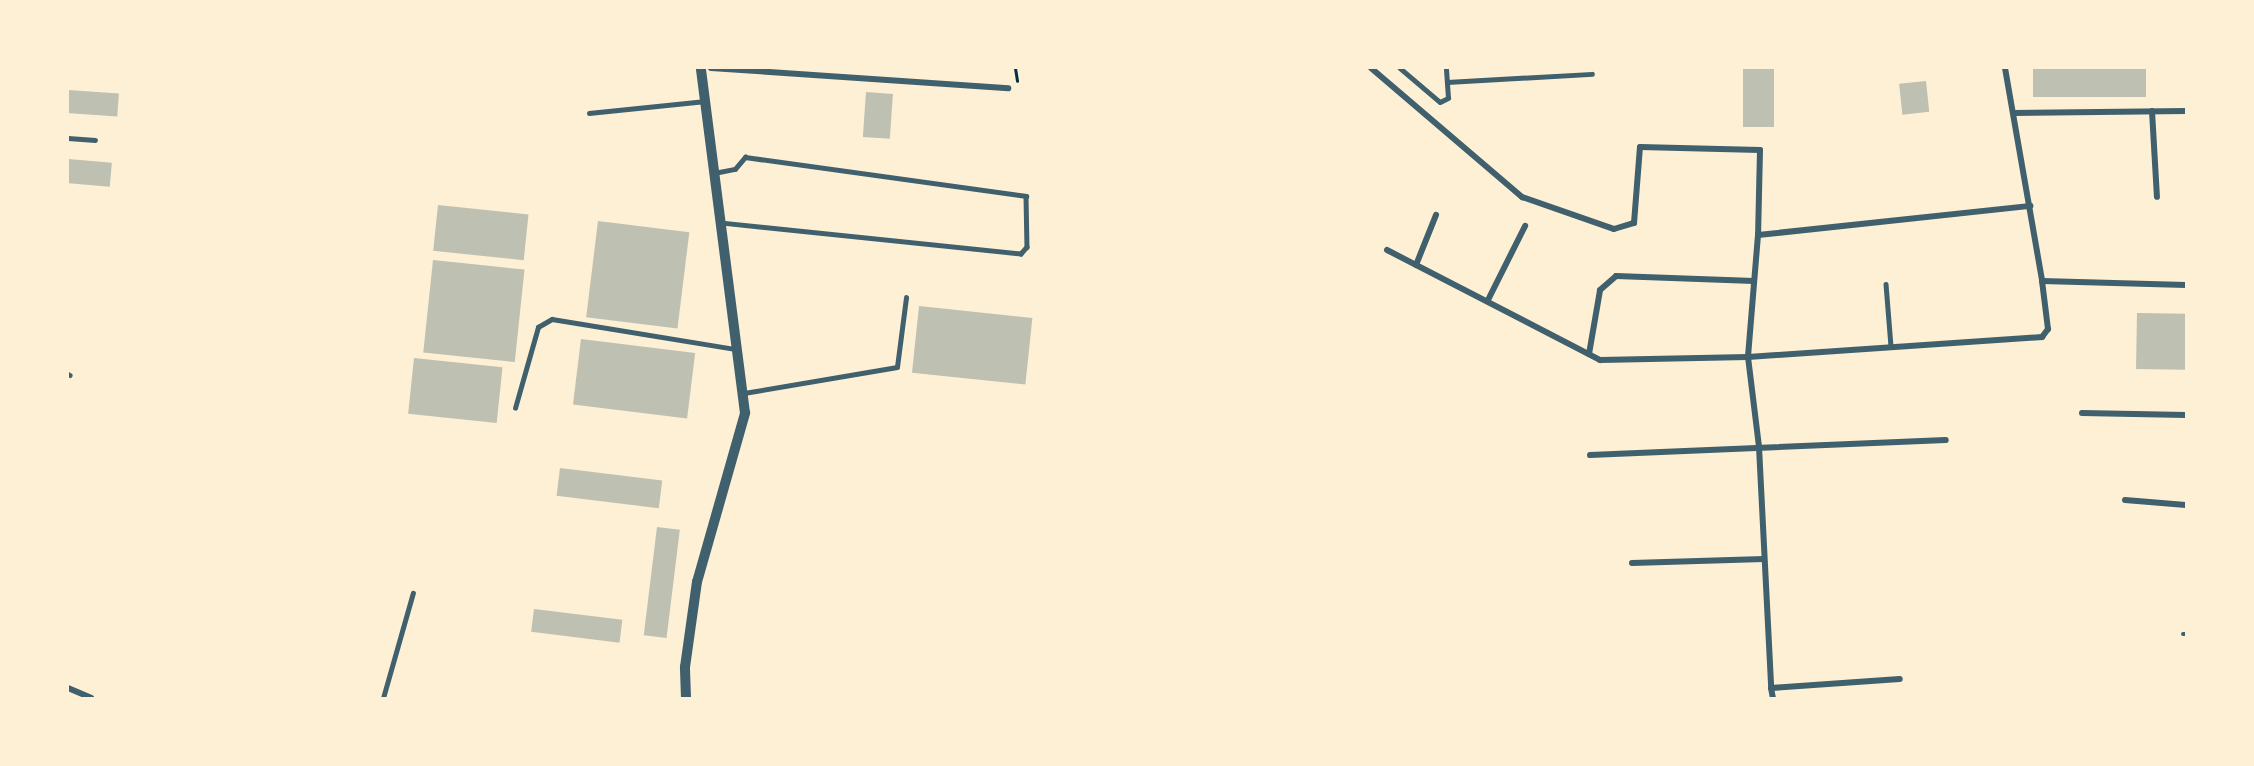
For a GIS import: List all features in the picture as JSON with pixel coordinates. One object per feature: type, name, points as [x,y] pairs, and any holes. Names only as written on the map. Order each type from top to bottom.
[{"type":"street","points":[[686,699],[685,667],[697,582],[738,445],[745,413],[701,68]]},
{"type":"street","points":[[711,68],[1008,88]]},
{"type":"street","points":[[1371,68],[1522,197],[1614,229],[1634,223],[1640,147],[1760,150],[1758,235],[1748,357],[1759,447],[1773,699]]},
{"type":"street","points":[[1387,250],[1488,300],[1599,360],[1748,357],[2042,337],[2048,329],[2042,281],[2005,68]]},
{"type":"street","points":[[2152,111],[2157,197]]},
{"type":"street","points":[[2013,112],[2187,111]]},
{"type":"street","points":[[1758,235],[2030,206]]},
{"type":"street","points":[[1416,265],[1436,215]]},
{"type":"street","points":[[1488,300],[1525,226]]},
{"type":"street","points":[[1589,354],[1600,290],[1616,276],[1754,281]]},
{"type":"street","points":[[2042,281],[2187,285]]},
{"type":"street","points":[[2082,413],[2187,416]]},
{"type":"street","points":[[1590,454],[1946,440]]},
{"type":"street","points":[[2125,500],[2187,505]]},
{"type":"street","points":[[1632,563],[1764,559]]},
{"type":"street","points":[[1771,688],[1900,679]]},
{"type":"street","points":[[68,688],[91,699]]},
{"type":"lane","points":[[1400,68],[1440,102],[1448,98],[1446,68]]},
{"type":"lane","points":[[1447,82],[1592,74]]},
{"type":"lane","points":[[589,113],[705,101]]},
{"type":"lane","points":[[68,138],[95,140]]},
{"type":"lane","points":[[714,172],[735,168],[745,157],[1026,196],[1027,247],[1022,254],[720,222]]},
{"type":"lane","points":[[1886,284],[1891,346]]},
{"type":"lane","points":[[744,393],[897,367],[906,298]]},
{"type":"lane","points":[[515,408],[538,327],[552,319],[736,349]]},
{"type":"lane","points":[[383,699],[413,592]]},
{"type":"building","points":[[1743,68],[1774,68],[1774,127],[1743,127]]},
{"type":"building","points":[[2033,68],[2146,68],[2146,97],[2033,97]]},
{"type":"building","points":[[1926,81],[1929,112],[1902,115],[1899,84]]},
{"type":"building","points":[[68,90],[119,94],[117,117],[68,113]]},
{"type":"building","points":[[866,92],[893,94],[890,139],[863,137]]},
{"type":"building","points":[[68,159],[112,163],[110,187],[68,183]]},
{"type":"building","points":[[438,205],[529,215],[524,260],[433,251]]},
{"type":"building","points":[[598,221],[689,232],[677,328],[586,317]]},
{"type":"building","points":[[433,260],[524,270],[515,362],[423,352]]},
{"type":"building","points":[[919,306],[1032,318],[1025,385],[912,373]]},
{"type":"building","points":[[2137,313],[2186,314],[2185,370],[2136,369]]},
{"type":"building","points":[[581,339],[695,353],[687,419],[573,405]]},
{"type":"building","points":[[414,358],[503,367],[497,423],[408,414]]},
{"type":"building","points":[[560,468],[662,481],[659,508],[557,496]]},
{"type":"building","points":[[657,527],[680,530],[667,638],[644,635]]},
{"type":"building","points":[[534,609],[622,620],[620,643],[531,632]]}]
